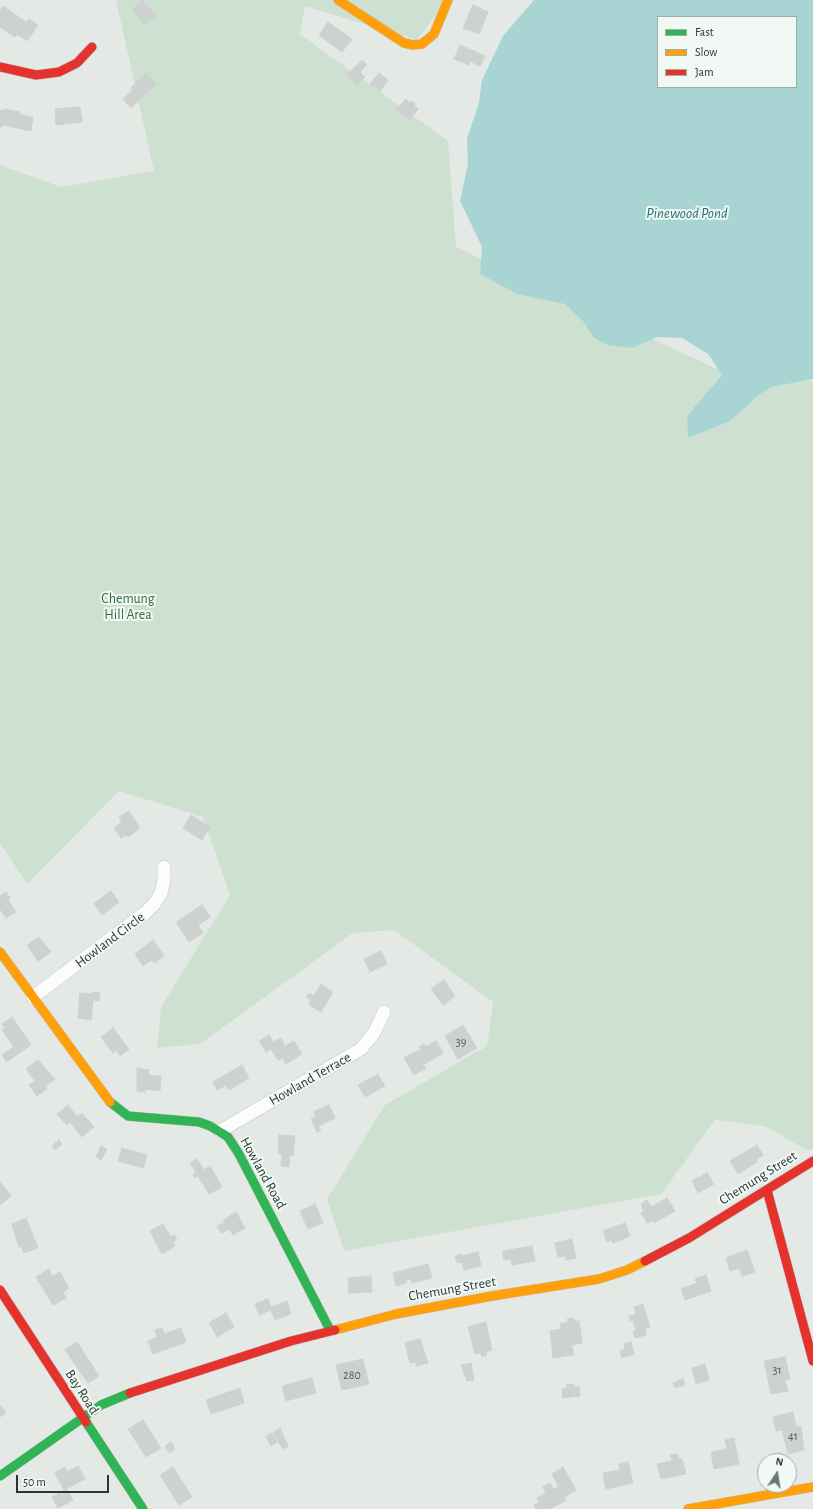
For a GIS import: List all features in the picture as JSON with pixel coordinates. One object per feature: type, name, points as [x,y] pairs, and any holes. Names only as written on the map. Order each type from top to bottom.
[{"type":"street","points":[[338,0],[404,43],[422,44],[434,34],[448,0]]},
{"type":"street","points":[[0,67],[25,74],[48,74],[68,68],[77,63],[92,47]]},
{"type":"street","name":"Howland Circle","points":[[33,997],[145,913],[155,903],[161,893],[164,880],[164,868]]},
{"type":"street","name":"Howland Road","points":[[0,952],[106,1098],[120,1112],[138,1118],[188,1120],[210,1126],[231,1141],[330,1330]]},
{"type":"street","name":"Howland Terrace","points":[[220,1132],[356,1052],[374,1033],[384,1012]]},
{"type":"street","name":"Chemung Street","points":[[0,1476],[101,1405],[129,1393],[216,1364],[330,1330],[435,1306],[561,1286],[613,1275],[642,1263],[689,1238],[813,1161]]},
{"type":"street","points":[[768,1190],[813,1360]]},
{"type":"street","name":"Bay Road","points":[[0,1290],[82,1418],[143,1509]]},
{"type":"street","points":[[688,1509],[813,1487]]},
{"type":"green space","name":"Chemung Hill Area","points":[[116,0],[447,0],[417,40],[305,6],[300,34],[448,141],[456,247],[734,377],[813,381],[813,1148],[808,1151],[765,1126],[715,1120],[661,1194],[344,1251],[327,1199],[385,1105],[487,1046],[493,1002],[394,930],[353,933],[200,1044],[157,1048],[161,1007],[230,895],[203,817],[119,791],[27,884],[0,843],[0,165],[61,187],[154,171]]},
{"type":"water","name":"Pinewood Pond","points":[[534,0],[813,0],[813,379],[771,387],[760,394],[730,421],[688,438],[687,416],[722,375],[708,354],[682,338],[657,337],[632,348],[608,345],[594,338],[583,321],[565,304],[517,294],[480,274],[482,247],[460,201],[468,164],[467,138],[479,103],[482,80],[503,36]]},
{"type":"building","points":[[142,0],[156,15],[145,25],[132,10]]},
{"type":"building","points":[[473,5],[488,12],[479,34],[463,28]]},
{"type":"building","points":[[3,6],[26,22],[29,19],[38,25],[27,41],[17,34],[15,37],[0,27],[0,11]]},
{"type":"building","points":[[328,22],[352,39],[342,52],[319,35]]},
{"type":"building","points":[[460,45],[485,56],[480,66],[470,61],[469,65],[454,59]]},
{"type":"building","points":[[362,60],[367,65],[360,72],[365,77],[357,85],[347,75]]},
{"type":"building","points":[[146,73],[156,84],[131,108],[123,99],[133,90],[131,88]]},
{"type":"building","points":[[379,73],[388,80],[380,91],[370,84]]},
{"type":"building","points":[[406,99],[410,103],[412,101],[418,109],[410,120],[397,109]]},
{"type":"building","points":[[80,107],[82,122],[56,125],[55,109]]},
{"type":"building","points":[[5,109],[20,112],[20,115],[33,117],[31,131],[2,125],[2,127],[0,127],[0,110],[5,111]]},
{"type":"building","points":[[129,811],[140,828],[128,837],[126,835],[121,838],[114,828],[122,822],[119,817]]},
{"type":"building","points":[[191,815],[210,827],[202,840],[183,828]]},
{"type":"building","points":[[111,891],[119,902],[102,915],[94,903]]},
{"type":"building","points":[[6,892],[10,898],[8,900],[16,912],[6,918],[0,909],[0,896]]},
{"type":"building","points":[[202,905],[210,917],[198,925],[203,933],[189,942],[176,922]]},
{"type":"building","points":[[39,937],[51,952],[38,961],[27,945]]},
{"type":"building","points":[[153,940],[164,956],[154,963],[152,960],[143,966],[135,954]]},
{"type":"building","points":[[381,951],[387,964],[370,972],[364,959]]},
{"type":"building","points":[[444,980],[455,996],[443,1005],[431,989]]},
{"type":"building","points":[[321,984],[333,992],[321,1012],[308,1004],[311,1000],[306,997],[309,993],[314,996]]},
{"type":"building","points":[[93,992],[100,993],[99,1001],[93,1000],[91,1020],[78,1018],[80,993],[93,994]]},
{"type":"building","points":[[12,1017],[31,1045],[6,1062],[2,1055],[14,1047],[2,1030],[5,1028],[2,1024]]},
{"type":"building","points":[[463,1025],[477,1048],[458,1059],[445,1036]]},
{"type":"building","points":[[113,1028],[129,1049],[120,1056],[116,1050],[113,1053],[101,1037]]},
{"type":"building","points":[[269,1035],[273,1042],[281,1038],[285,1046],[294,1041],[302,1054],[286,1064],[283,1058],[278,1060],[271,1049],[266,1052],[259,1041]]},
{"type":"building","points":[[436,1041],[443,1053],[423,1065],[426,1068],[414,1075],[404,1058],[416,1051],[421,1050],[419,1047],[424,1044],[426,1047]]},
{"type":"building","points":[[38,1060],[55,1079],[45,1086],[47,1089],[37,1096],[29,1085],[35,1081],[26,1069]]},
{"type":"building","points":[[242,1065],[249,1078],[229,1090],[226,1085],[217,1090],[213,1082]]},
{"type":"building","points":[[137,1068],[149,1070],[148,1075],[161,1076],[160,1091],[145,1089],[145,1092],[137,1091]]},
{"type":"building","points":[[378,1074],[385,1086],[365,1097],[358,1085]]},
{"type":"building","points":[[68,1105],[77,1117],[82,1113],[94,1127],[82,1137],[70,1122],[67,1125],[57,1114]]},
{"type":"building","points":[[329,1105],[335,1118],[318,1126],[321,1130],[317,1132],[311,1119],[316,1117],[313,1112]]},
{"type":"building","points":[[279,1135],[295,1136],[293,1156],[290,1155],[289,1167],[281,1166],[282,1154],[278,1153]]},
{"type":"building","points":[[59,1140],[62,1144],[55,1150],[52,1146]]},
{"type":"building","points":[[757,1145],[763,1155],[756,1160],[757,1162],[738,1174],[730,1161]]},
{"type":"building","points":[[101,1146],[107,1149],[101,1160],[96,1157]]},
{"type":"building","points":[[122,1148],[147,1155],[143,1168],[118,1161]]},
{"type":"building","points":[[197,1159],[204,1170],[210,1166],[222,1187],[209,1194],[198,1176],[195,1178],[193,1174],[196,1172],[190,1163]]},
{"type":"building","points":[[707,1173],[714,1184],[698,1193],[692,1181]]},
{"type":"building","points":[[0,1182],[11,1196],[0,1205]]},
{"type":"building","points":[[667,1198],[675,1211],[654,1223],[653,1220],[647,1223],[641,1213],[644,1211],[641,1204],[647,1200],[651,1207]]},
{"type":"building","points":[[315,1204],[323,1223],[308,1229],[300,1211]]},
{"type":"building","points":[[236,1212],[245,1228],[233,1235],[229,1229],[221,1233],[217,1226],[225,1222],[223,1220]]},
{"type":"building","points":[[26,1218],[38,1248],[24,1253],[21,1246],[19,1247],[12,1224]]},
{"type":"building","points":[[625,1223],[630,1236],[613,1243],[612,1240],[607,1242],[603,1231]]},
{"type":"building","points":[[163,1224],[171,1237],[174,1235],[177,1240],[173,1242],[175,1246],[162,1254],[150,1231]]},
{"type":"building","points":[[572,1239],[576,1258],[566,1260],[565,1256],[558,1257],[555,1243]]},
{"type":"building","points":[[532,1246],[535,1261],[512,1265],[511,1259],[504,1260],[503,1251]]},
{"type":"building","points":[[747,1250],[755,1272],[742,1276],[739,1268],[730,1271],[726,1258]]},
{"type":"building","points":[[478,1252],[481,1266],[464,1270],[462,1262],[457,1263],[455,1256]]},
{"type":"building","points":[[428,1264],[432,1278],[412,1283],[411,1279],[405,1281],[406,1283],[396,1286],[393,1273]]},
{"type":"building","points":[[49,1269],[52,1276],[60,1272],[69,1288],[63,1292],[66,1298],[53,1305],[36,1277]]},
{"type":"building","points":[[706,1275],[711,1291],[685,1300],[681,1289],[697,1283],[695,1279]]},
{"type":"building","points":[[371,1276],[372,1292],[349,1293],[348,1278]]},
{"type":"building","points":[[268,1299],[271,1307],[287,1301],[291,1314],[275,1320],[271,1310],[259,1315],[255,1304]]},
{"type":"building","points":[[643,1304],[650,1327],[645,1329],[646,1335],[635,1338],[633,1332],[636,1331],[633,1320],[630,1321],[629,1316],[636,1314],[634,1307]]},
{"type":"building","points":[[226,1313],[234,1327],[217,1337],[209,1323]]},
{"type":"building","points":[[574,1318],[574,1321],[579,1321],[582,1343],[572,1345],[574,1355],[553,1358],[550,1331],[561,1329],[560,1324],[568,1322],[567,1319]]},
{"type":"building","points":[[486,1322],[492,1350],[486,1352],[487,1355],[482,1357],[481,1353],[475,1354],[468,1327]]},
{"type":"building","points":[[162,1328],[164,1334],[181,1328],[186,1342],[153,1354],[148,1341],[157,1337],[155,1330]]},
{"type":"building","points":[[420,1339],[428,1363],[417,1366],[415,1362],[410,1363],[405,1343]]},
{"type":"building","points":[[77,1342],[99,1376],[88,1383],[65,1350]]},
{"type":"building","points":[[631,1342],[634,1354],[622,1358],[620,1351],[625,1349],[624,1344]]},
{"type":"building","points":[[785,1357],[790,1379],[785,1380],[788,1391],[771,1394],[764,1361]]},
{"type":"building","points":[[363,1359],[369,1384],[342,1390],[336,1365]]},
{"type":"building","points":[[471,1363],[474,1380],[467,1381],[461,1365]]},
{"type":"building","points":[[705,1364],[709,1380],[696,1384],[692,1368]]},
{"type":"building","points":[[312,1378],[316,1393],[286,1401],[282,1386]]},
{"type":"building","points":[[683,1379],[685,1385],[675,1388],[673,1383]]},
{"type":"building","points":[[574,1384],[574,1387],[579,1386],[580,1396],[563,1398],[562,1389],[567,1388],[566,1385]]},
{"type":"building","points":[[240,1388],[244,1403],[211,1414],[206,1400]]},
{"type":"building","points":[[0,1405],[6,1413],[0,1417]]},
{"type":"building","points":[[793,1412],[796,1427],[801,1426],[804,1450],[788,1453],[782,1430],[776,1431],[773,1417]]},
{"type":"building","points":[[143,1420],[161,1448],[146,1457],[128,1429]]},
{"type":"building","points":[[280,1428],[288,1446],[283,1449],[273,1433]]},
{"type":"building","points":[[271,1433],[277,1442],[271,1446],[266,1437]]},
{"type":"building","points":[[734,1438],[739,1464],[714,1469],[711,1452],[727,1449],[725,1440]]},
{"type":"building","points":[[171,1442],[175,1449],[169,1453],[165,1446]]},
{"type":"building","points":[[677,1454],[679,1459],[682,1459],[686,1474],[661,1479],[657,1464],[672,1461],[670,1455]]},
{"type":"building","points":[[628,1462],[633,1483],[606,1489],[603,1473],[620,1470],[619,1464]]},
{"type":"building","points":[[78,1466],[85,1479],[64,1490],[55,1473],[65,1467],[67,1472]]},
{"type":"building","points":[[173,1467],[192,1497],[179,1505],[160,1475]]},
{"type":"building","points":[[563,1467],[576,1490],[564,1497],[566,1500],[550,1509],[536,1509],[534,1505],[539,1502],[537,1498],[546,1493],[543,1487],[550,1483],[553,1489],[559,1487],[552,1474]]},
{"type":"building","points":[[67,1489],[73,1500],[58,1508],[52,1497]]},
{"type":"traffic: fast","points":[[110,1102],[128,1116],[199,1122],[210,1126],[228,1137],[239,1154],[330,1330]]},
{"type":"traffic: fast","points":[[0,1476],[101,1405],[130,1393]]},
{"type":"traffic: fast","points":[[86,1422],[143,1509]]},
{"type":"traffic: slow","points":[[338,0],[404,43],[413,45],[422,44],[434,34],[448,0]]},
{"type":"traffic: slow","points":[[0,952],[110,1102]]},
{"type":"traffic: slow","points":[[335,1330],[396,1314],[492,1296],[599,1279],[627,1270],[645,1261]]},
{"type":"traffic: slow","points":[[688,1509],[813,1487]]},
{"type":"traffic: jam","points":[[0,67],[36,75],[59,72],[77,63],[92,47]]},
{"type":"traffic: jam","points":[[645,1261],[689,1238],[813,1161]]},
{"type":"traffic: jam","points":[[767,1190],[813,1361]]},
{"type":"traffic: jam","points":[[0,1290],[86,1422]]},
{"type":"traffic: jam","points":[[130,1393],[291,1341],[335,1330]]}]
